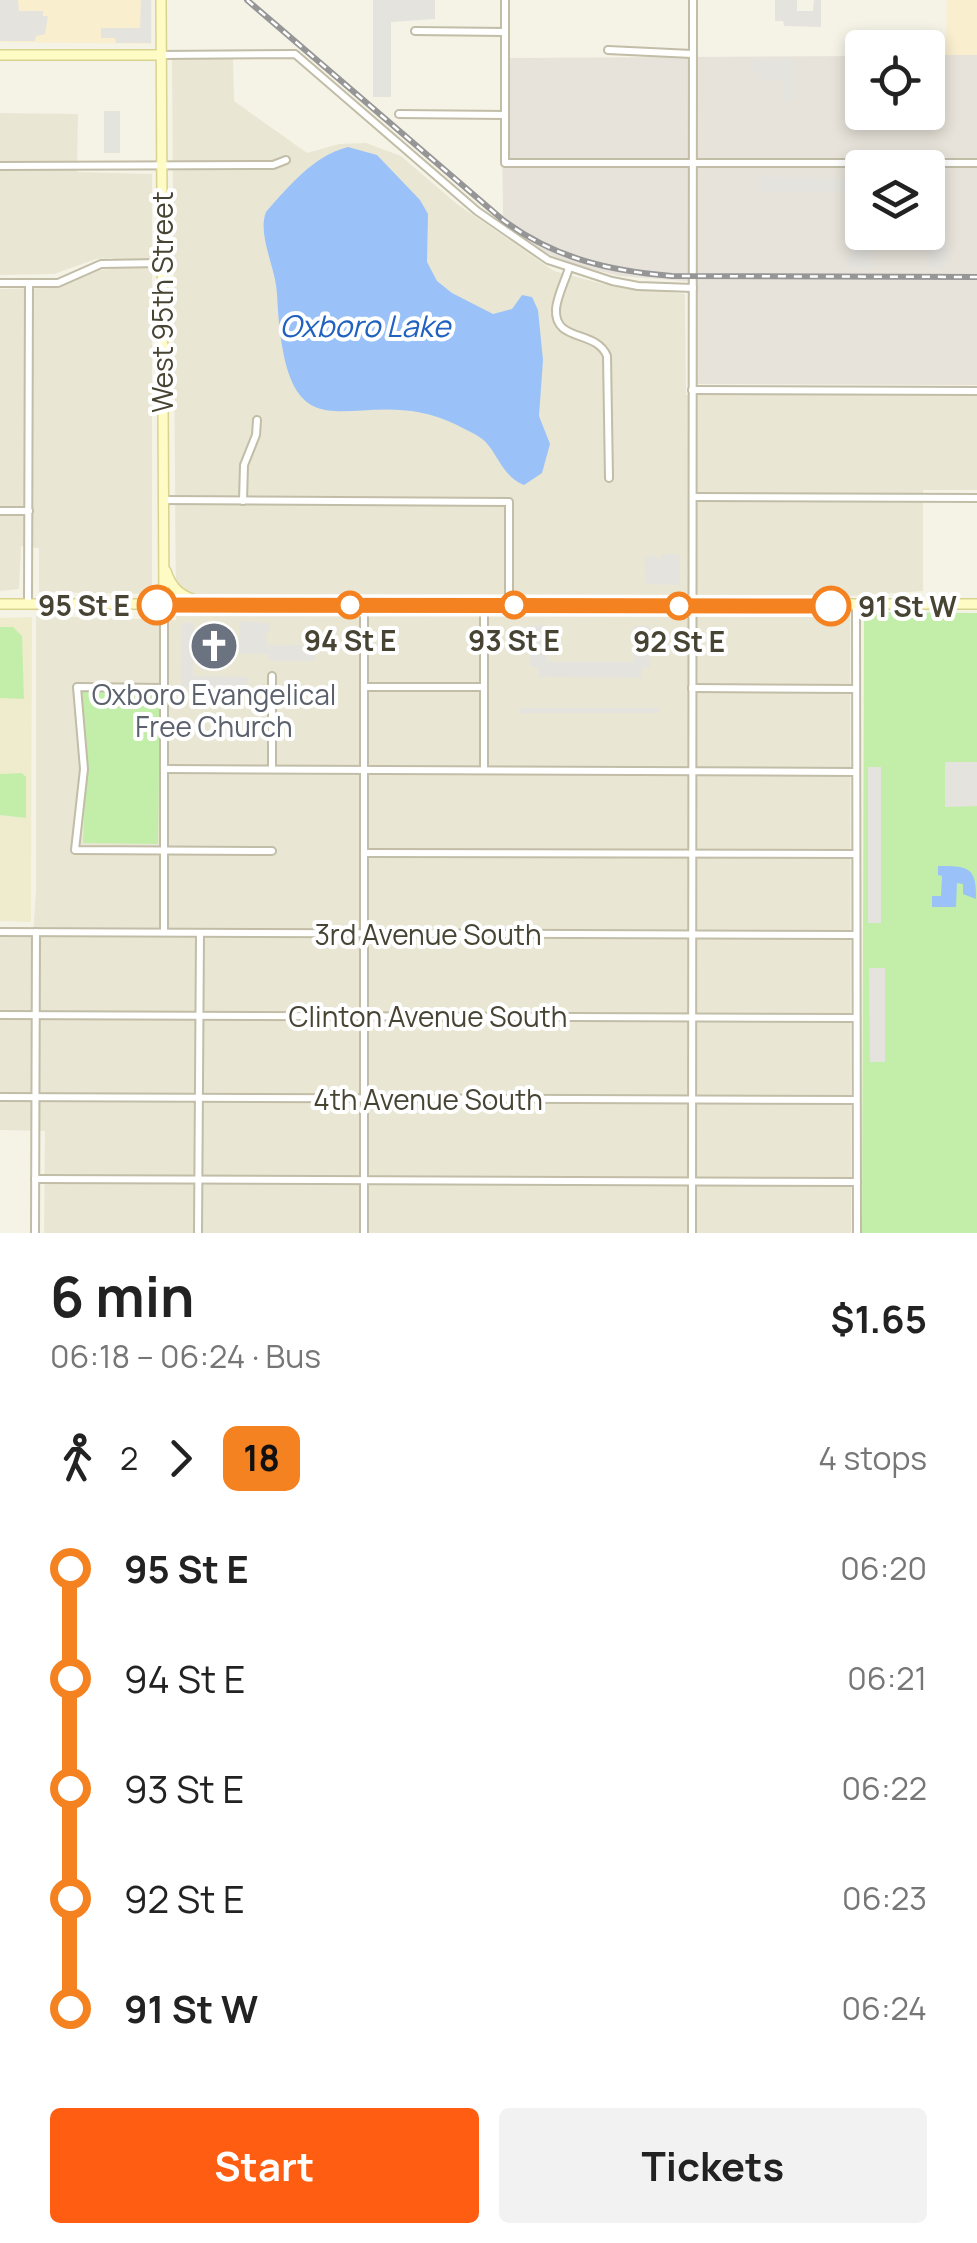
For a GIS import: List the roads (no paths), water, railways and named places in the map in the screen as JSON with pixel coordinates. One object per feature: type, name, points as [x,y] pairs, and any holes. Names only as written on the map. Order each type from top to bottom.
[{"type":"main road","name":"West 95th Street","points":[[161,0],[164,605]]},
{"type":"main road","points":[[0,55],[161,55]]},
{"type":"main road","points":[[163,560],[172,588],[207,605]]},
{"type":"main road","points":[[0,604],[977,604]]},
{"type":"street","points":[[505,0],[505,163],[977,163]]},
{"type":"street","points":[[692,1233],[693,0]]},
{"type":"street","points":[[414,31],[505,32]]},
{"type":"street","points":[[608,50],[692,54]]},
{"type":"street","points":[[161,55],[295,54],[477,211],[548,260],[638,286],[692,288]]},
{"type":"street","points":[[399,114],[505,115]]},
{"type":"street","points":[[0,166],[273,165],[286,160]]},
{"type":"street","points":[[0,283],[58,283],[101,264],[162,264]]},
{"type":"street","points":[[568,268],[556,309],[559,322],[568,333],[595,340],[608,356],[609,478]]},
{"type":"street","points":[[28,604],[29,283]]},
{"type":"street","points":[[692,390],[977,391]]},
{"type":"street","points":[[243,501],[244,465],[256,435],[257,420]]},
{"type":"street","points":[[692,497],[977,498]]},
{"type":"street","points":[[162,500],[509,502],[509,605]]},
{"type":"street","points":[[0,512],[29,511]]},
{"type":"street","points":[[164,605],[164,932]]},
{"type":"street","points":[[364,605],[364,1233]]},
{"type":"street","points":[[484,605],[484,769]]},
{"type":"street","points":[[856,606],[857,1233]]},
{"type":"street","points":[[272,676],[272,768]]},
{"type":"street","points":[[164,688],[76,687],[84,769],[75,850],[272,851]]},
{"type":"street","points":[[364,687],[484,687]]},
{"type":"street","points":[[692,688],[856,689]]},
{"type":"street","points":[[164,769],[856,772]]},
{"type":"street","points":[[364,852],[856,854]]},
{"type":"street","name":"3rd Avenue South","points":[[0,932],[856,936]]},
{"type":"street","points":[[35,1233],[36,932]]},
{"type":"street","points":[[198,1233],[200,932]]},
{"type":"street","name":"Clinton Avenue South","points":[[0,1015],[856,1018]]},
{"type":"street","name":"4th Avenue South","points":[[0,1097],[856,1100]]},
{"type":"street","points":[[35,1179],[857,1182]]},
{"type":"water","name":"Oxboro Lake","points":[[348,147],[377,155],[420,200],[428,214],[427,262],[437,281],[493,314],[512,309],[522,295],[532,297],[538,310],[543,360],[539,416],[550,444],[542,473],[524,485],[508,473],[483,439],[457,425],[420,412],[332,411],[311,405],[294,387],[283,352],[276,284],[265,241],[266,212],[302,173],[324,157]]},
{"type":"water","points":[[938,866],[968,870],[975,880],[976,899],[963,894],[963,884],[957,883],[956,907],[932,907],[932,896],[941,896]]},
{"type":"railway","points":[[247,0],[503,220],[562,253],[604,266],[672,276],[977,277]]},
{"type":"place","name":"95 St E","points":[[157,605]]},
{"type":"place","name":"94 St E","points":[[350,605]]},
{"type":"place","name":"93 St E","points":[[514,605]]},
{"type":"place","name":"92 St E","points":[[679,606]]},
{"type":"place","name":"91 St W","points":[[831,606]]},
{"type":"place","name":"Oxboro Evangelical Free Church","points":[[214,646]]}]
